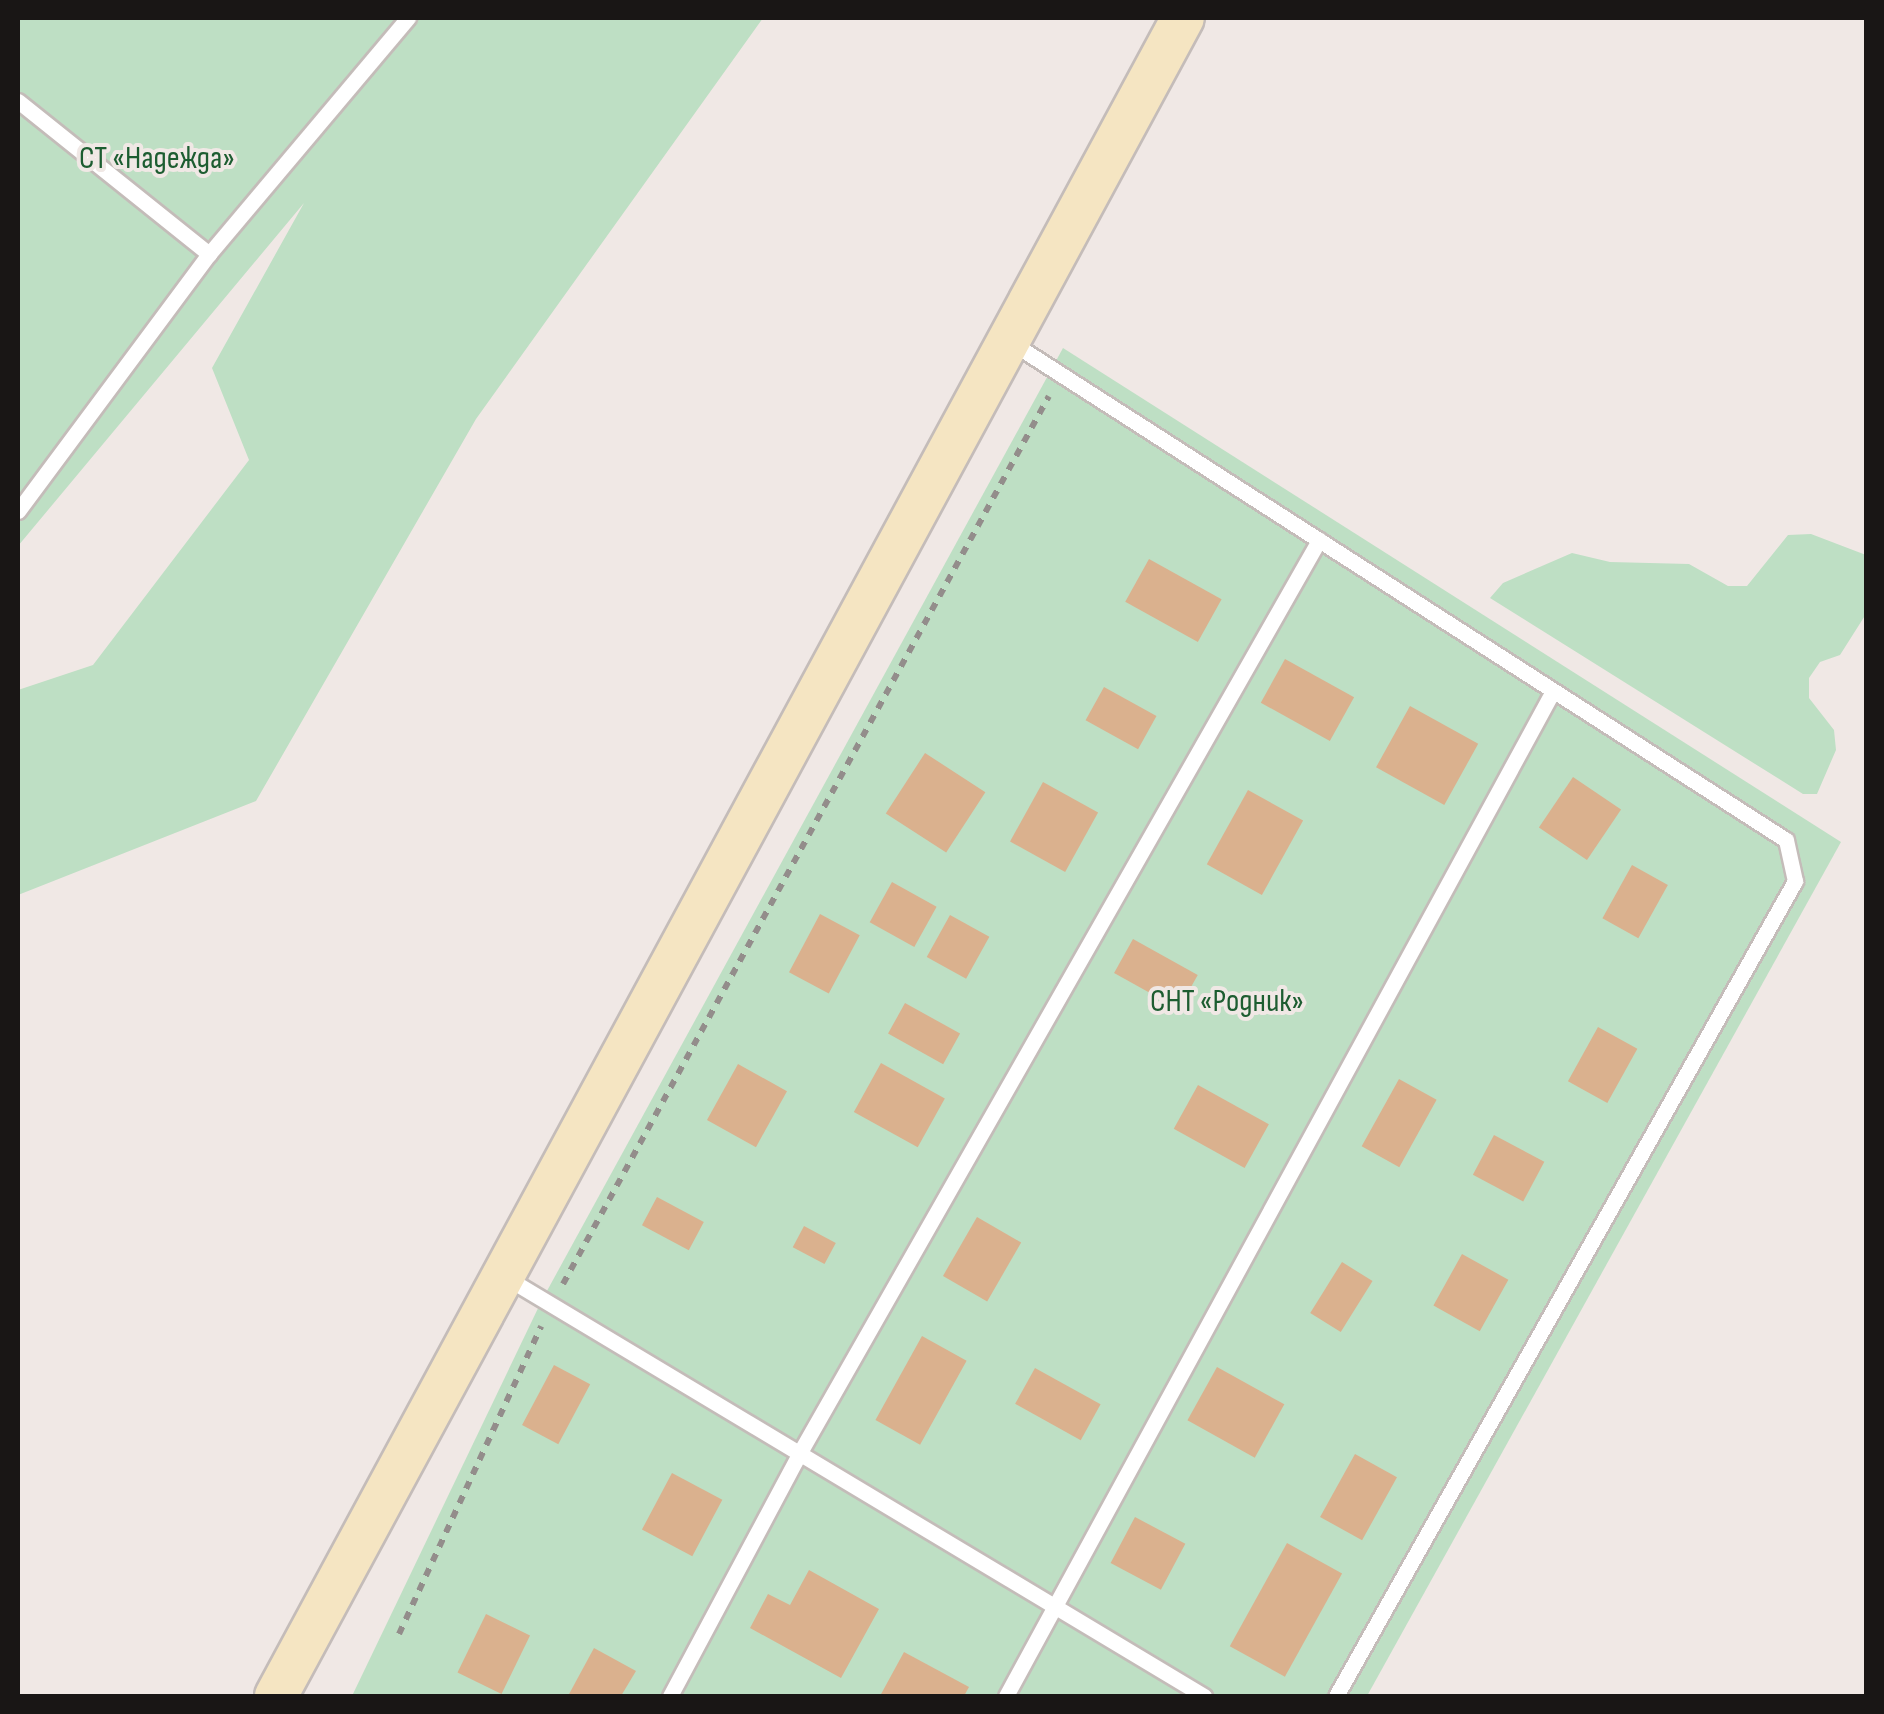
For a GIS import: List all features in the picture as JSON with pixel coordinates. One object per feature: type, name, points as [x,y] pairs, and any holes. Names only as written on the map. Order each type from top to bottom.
[{"type":"street","points":[[276,1696],[500,1274],[1183,18]]},
{"type":"lane","points":[[18,511],[209,254],[408,18]]},
{"type":"lane","points":[[18,101],[209,254]]},
{"type":"lane","points":[[1009,341],[1786,840],[1795,880],[1336,1696]]},
{"type":"lane","points":[[670,1696],[799,1454],[1319,540]]},
{"type":"lane","points":[[1006,1696],[1553,691]]},
{"type":"lane","points":[[500,1274],[1204,1696]]},
{"type":"path","points":[[400,1634],[551,1305],[1061,374]]},
{"type":"green space","name":"СТ «Надежда»","points":[[18,18],[763,18],[476,419],[256,801],[18,895],[18,690],[93,665],[249,460],[212,368],[304,203],[18,546]]},
{"type":"green space","name":"СНТ «Родник»","points":[[1063,348],[1841,842],[1367,1696],[352,1696],[542,1300]]},
{"type":"green space","points":[[1811,534],[1866,555],[1866,614],[1840,655],[1820,662],[1809,678],[1809,698],[1834,730],[1836,750],[1817,794],[1803,794],[1490,598],[1503,583],[1572,553],[1610,562],[1689,564],[1728,586],[1747,586],[1788,535]]},
{"type":"building","points":[[1149,559],[1222,599],[1198,642],[1125,602]]},
{"type":"building","points":[[1285,659],[1354,697],[1330,741],[1261,703]]},
{"type":"building","points":[[1104,687],[1156,716],[1138,749],[1086,720]]},
{"type":"building","points":[[1410,706],[1478,744],[1444,805],[1376,767]]},
{"type":"building","points":[[925,753],[985,792],[946,853],[886,813]]},
{"type":"building","points":[[1573,777],[1621,809],[1587,860],[1539,828]]},
{"type":"building","points":[[1043,782],[1098,813],[1065,872],[1010,841]]},
{"type":"building","points":[[1248,790],[1303,821],[1262,895],[1207,864]]},
{"type":"building","points":[[1632,865],[1668,885],[1638,938],[1602,918]]},
{"type":"building","points":[[892,882],[937,907],[914,947],[870,922]]},
{"type":"building","points":[[820,914],[860,935],[829,993],[789,972]]},
{"type":"building","points":[[950,915],[989,937],[966,979],[927,957]]},
{"type":"building","points":[[1133,939],[1198,975],[1179,1009],[1114,973]]},
{"type":"building","points":[[905,1003],[960,1034],[943,1064],[888,1034]]},
{"type":"building","points":[[1598,1027],[1637,1049],[1607,1103],[1568,1081]]},
{"type":"building","points":[[881,1063],[945,1098],[918,1147],[854,1112]]},
{"type":"building","points":[[738,1064],[787,1091],[756,1147],[707,1120]]},
{"type":"building","points":[[1399,1079],[1437,1100],[1399,1167],[1362,1146]]},
{"type":"building","points":[[1198,1085],[1269,1124],[1245,1168],[1174,1129]]},
{"type":"building","points":[[1494,1135],[1544,1162],[1523,1201],[1473,1175]]},
{"type":"building","points":[[657,1197],[704,1222],[689,1250],[642,1225]]},
{"type":"building","points":[[977,1217],[1021,1242],[987,1301],[943,1276]]},
{"type":"building","points":[[804,1226],[836,1243],[825,1264],[793,1247]]},
{"type":"building","points":[[1462,1254],[1508,1280],[1480,1331],[1433,1306]]},
{"type":"building","points":[[1342,1262],[1373,1281],[1341,1332],[1310,1313]]},
{"type":"building","points":[[922,1336],[967,1361],[920,1445],[875,1420]]},
{"type":"building","points":[[554,1365],[590,1384],[558,1444],[522,1425]]},
{"type":"building","points":[[1217,1367],[1284,1404],[1255,1458],[1187,1420]]},
{"type":"building","points":[[1035,1368],[1101,1404],[1081,1440],[1015,1404]]},
{"type":"building","points":[[1355,1454],[1397,1477],[1362,1540],[1320,1517]]},
{"type":"building","points":[[672,1473],[722,1500],[692,1556],[642,1530]]},
{"type":"building","points":[[1135,1517],[1185,1544],[1161,1590],[1111,1563]]},
{"type":"building","points":[[1287,1543],[1342,1574],[1285,1677],[1230,1646]]},
{"type":"building","points":[[809,1570],[879,1609],[841,1678],[750,1628],[768,1594],[790,1605]]},
{"type":"building","points":[[486,1614],[530,1635],[502,1694],[458,1672]]},
{"type":"building","points":[[594,1648],[636,1671],[621,1696],[568,1696]]},
{"type":"building","points":[[904,1652],[969,1687],[964,1696],[880,1696]]}]
